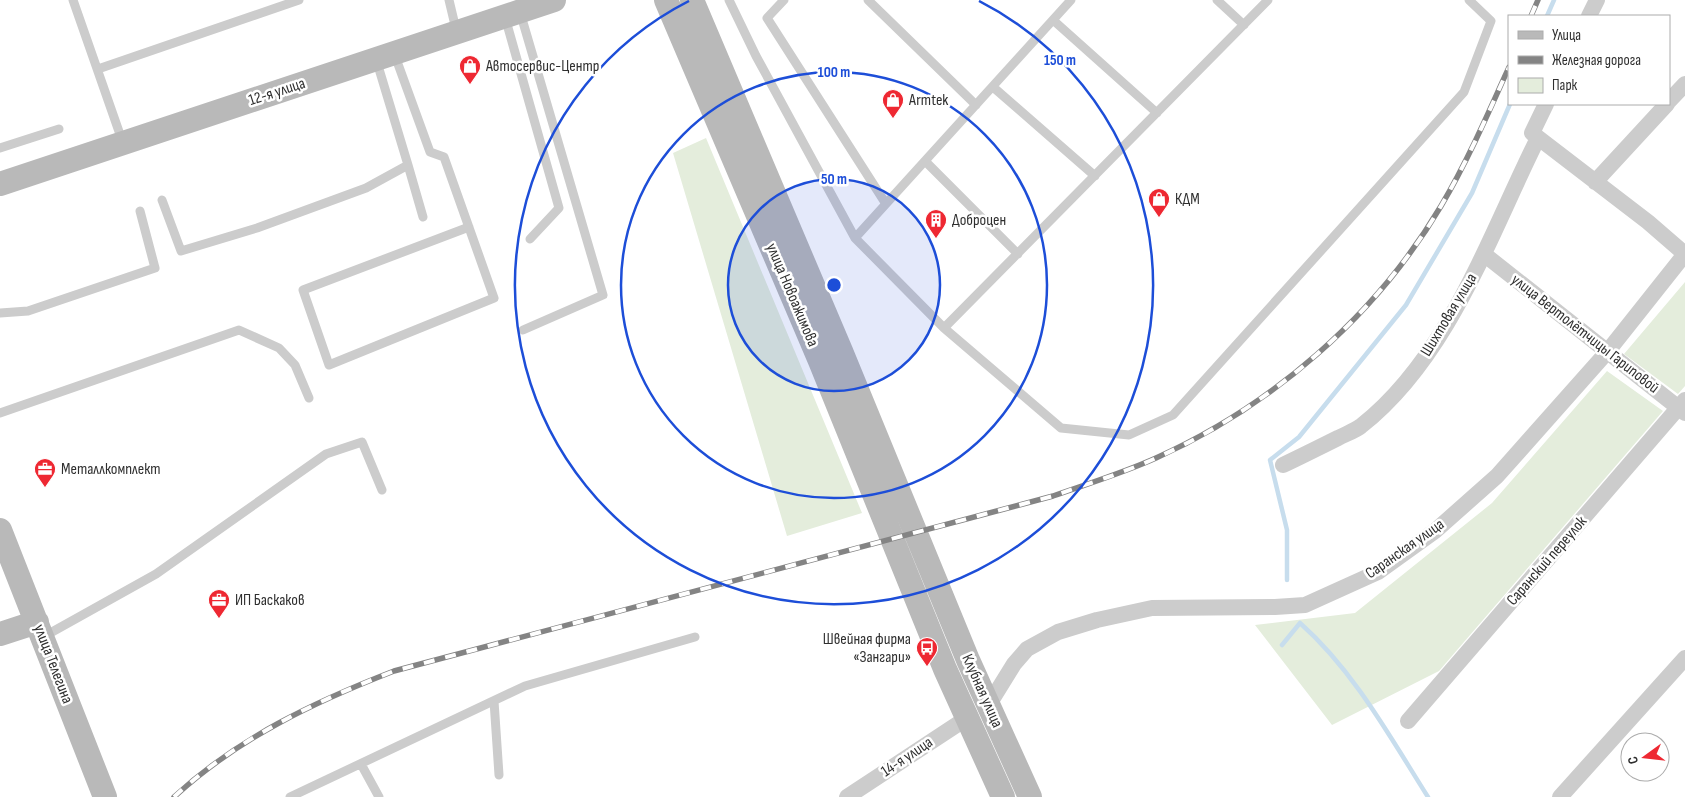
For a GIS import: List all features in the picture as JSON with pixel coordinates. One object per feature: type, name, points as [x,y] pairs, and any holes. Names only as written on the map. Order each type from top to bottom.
[{"type":"main road","name":"12-я улица","points":[[0,184],[554,0]]},
{"type":"main road","name":"улица Новоажимова","points":[[666,0],[865,471],[914,592]]},
{"type":"main road","name":"улица Новоажимова","points":[[692,0],[936,584]]},
{"type":"main road","name":"улица Телегина","points":[[0,530],[105,797]]},
{"type":"main road","name":"Клубная улица","points":[[936,584],[988,706],[1030,797]]},
{"type":"main road","name":"Клубная улица","points":[[914,592],[967,718],[1004,797]]},
{"type":"main road","points":[[0,634],[40,629]]},
{"type":"main road","points":[[967,718],[988,706]]},
{"type":"street","points":[[1590,15],[1597,0]]},
{"type":"street","points":[[1670,101],[1685,84]]},
{"type":"street","name":"Шихтовая улица","points":[[1283,465],[1361,427],[1397,391],[1436,341],[1484,255],[1535,135],[1546,105]]},
{"type":"street","points":[[1595,182],[1666,105]]},
{"type":"street","points":[[1535,135],[1685,254]]},
{"type":"street","name":"Саранская улица","points":[[988,706],[1014,664],[1027,649],[1058,632],[1097,620],[1152,608],[1275,607],[1305,604],[1378,572],[1435,531],[1497,476],[1608,351],[1685,254]]},
{"type":"street","name":"улица Вертолётчицы Гариповой","points":[[1484,255],[1683,407]]},
{"type":"street","name":"Саранский переулок","points":[[1408,721],[1683,407]]},
{"type":"street","points":[[1560,797],[1685,658]]},
{"type":"street","name":"14-я улица","points":[[847,797],[967,718]]},
{"type":"lane","points":[[73,0],[123,143]]},
{"type":"lane","points":[[98,69],[299,0]]},
{"type":"lane","points":[[449,0],[454,21],[454,33]]},
{"type":"lane","points":[[729,0],[756,56],[854,238],[944,328],[1061,428],[1129,435],[1173,415],[1464,92],[1491,21],[1468,0]]},
{"type":"lane","points":[[784,0],[767,18],[886,204]]},
{"type":"lane","points":[[868,0],[976,105]]},
{"type":"lane","points":[[854,238],[1071,0]]},
{"type":"lane","points":[[1218,0],[1244,25]]},
{"type":"lane","points":[[944,328],[1268,0]]},
{"type":"lane","points":[[512,14],[559,208],[530,239]]},
{"type":"lane","points":[[512,14],[603,295],[522,330]]},
{"type":"lane","points":[[1053,20],[1157,113]]},
{"type":"lane","points":[[385,56],[408,165],[423,216]]},
{"type":"lane","points":[[385,56],[430,152],[444,157],[469,227],[494,298],[329,365],[303,290],[469,227]]},
{"type":"lane","points":[[993,87],[1095,176]]},
{"type":"lane","points":[[0,148],[59,129]]},
{"type":"lane","points":[[925,161],[1018,254]]},
{"type":"lane","points":[[162,200],[181,251],[257,228],[366,188],[408,165]]},
{"type":"lane","points":[[0,313],[28,311],[155,268],[140,211]]},
{"type":"lane","points":[[0,413],[239,330],[279,348],[295,365],[310,398]]},
{"type":"lane","points":[[40,629],[156,574],[326,454],[362,442],[382,490]]},
{"type":"lane","points":[[290,797],[524,686],[695,638]]},
{"type":"lane","points":[[494,701],[499,775]]},
{"type":"lane","points":[[361,764],[379,797]]},
{"type":"green space","points":[[706,138],[862,513],[787,536],[673,153]]},
{"type":"green space","points":[[1685,282],[1685,386],[1678,394],[1624,354]]},
{"type":"green space","points":[[1607,371],[1663,411],[1439,671],[1332,725],[1255,625],[1355,613],[1492,503]]},
{"type":"waterway","points":[[1547,15],[1554,0]]},
{"type":"waterway","points":[[1287,580],[1287,530],[1270,460],[1299,437],[1406,305],[1472,193],[1510,105]]},
{"type":"waterway","points":[[1282,645],[1300,623],[1319,642],[1354,683],[1385,728],[1428,797]]},
{"type":"railway","points":[[1531,15],[1538,0]]},
{"type":"railway","points":[[174,797],[224,757],[251,739],[335,695],[394,671],[1053,496],[1156,458],[1199,437],[1240,412],[1318,354],[1353,320],[1385,284],[1415,246],[1451,189],[1477,138],[1508,69]]},
{"type":"place","name":"Автосервис-Центр","points":[[470,85]]},
{"type":"place","name":"Armtek","points":[[893,119]]},
{"type":"place","name":"КДМ","points":[[1159,218]]},
{"type":"place","name":"Доброцен","points":[[936,239]]},
{"type":"place","name":"Металлкомплект","points":[[45,488]]},
{"type":"place","name":"ИП Баскаков","points":[[219,619]]},
{"type":"place","name":"Швейная фирма «Зангари»","points":[[927,667]]}]
